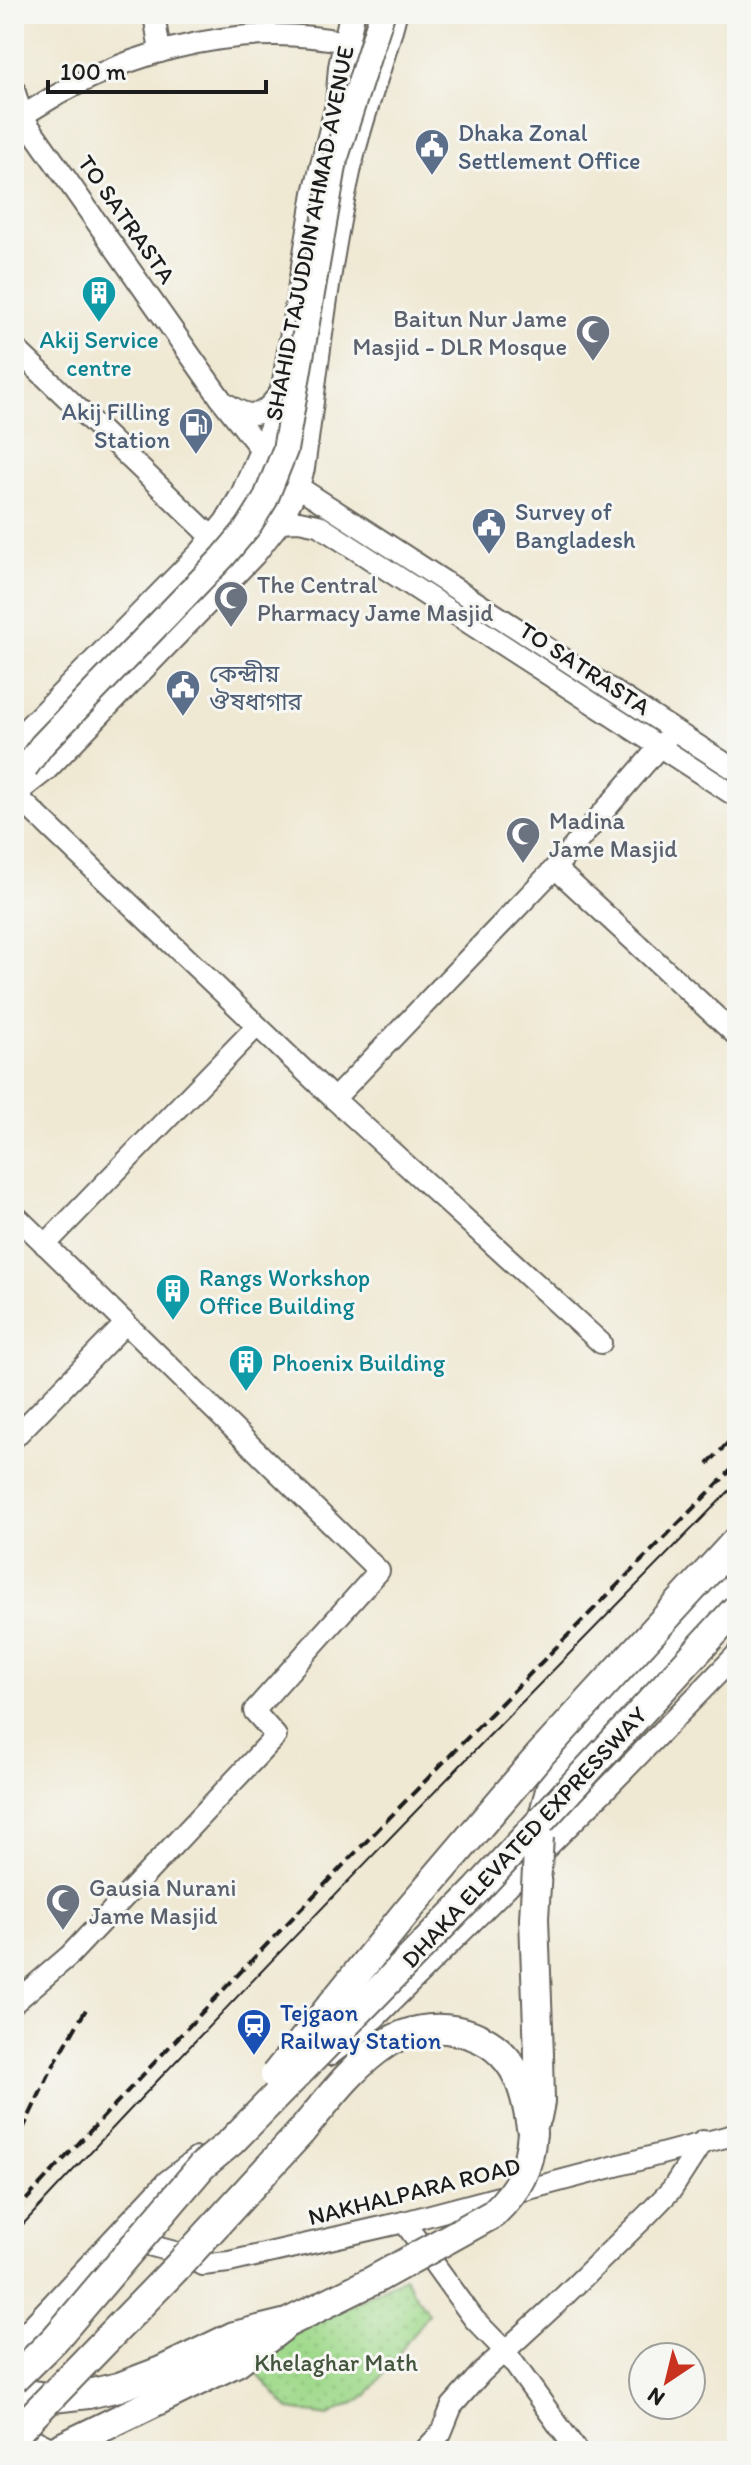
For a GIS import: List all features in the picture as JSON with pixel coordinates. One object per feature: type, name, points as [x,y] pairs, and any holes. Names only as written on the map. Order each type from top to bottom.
[{"type":"highway","points":[[202,2166],[231,2126],[382,1942],[529,1768],[737,1540]]},
{"type":"highway","points":[[53,2451],[237,2362],[287,2323],[465,2231],[493,2214],[509,2199],[530,2158],[532,2133],[540,2102],[536,1883],[539,1837],[553,1779],[587,1727],[737,1568]]},
{"type":"highway","name":"DHAKA ELEVATED EXPRESSWAY","points":[[14,2379],[55,2339],[202,2166],[231,2142],[476,1891],[737,1608]]},
{"type":"highway","points":[[14,2436],[179,2265],[348,2076],[385,2044],[403,2034],[424,2030],[448,2029],[480,2038],[496,2049],[511,2066],[521,2085],[532,2133]]},
{"type":"highway","points":[[14,2392],[53,2398],[119,2387],[161,2371],[234,2336],[287,2323]]},
{"type":"main road","name":"SHAHID TAJUDDIN AHMAD AVENUE","points":[[220,530],[263,452],[283,390],[316,193],[338,105],[338,87],[352,14]]},
{"type":"main road","points":[[338,105],[367,14]]},
{"type":"main road","points":[[14,792],[25,768],[42,745],[223,557],[265,500],[285,450],[335,160],[382,14]]},
{"type":"main road","name":"SHAHID TAJUDDIN AHMAD AVENUE","points":[[278,522],[297,486],[332,253],[348,169],[394,14]]},
{"type":"main road","points":[[272,427],[306,438]]},
{"type":"main road","points":[[263,452],[297,486]]},
{"type":"main road","points":[[246,487],[269,475],[297,486]]},
{"type":"main road","points":[[14,792],[46,768],[233,577],[278,522]]},
{"type":"main road","points":[[14,744],[220,530],[278,522]]},
{"type":"main road","points":[[14,2436],[53,2451]]},
{"type":"street","points":[[154,14],[160,52]]},
{"type":"street","points":[[18,119],[100,73],[160,52],[233,37],[268,34],[303,35],[345,42]]},
{"type":"street","points":[[14,87],[32,93],[58,94]]},
{"type":"street","name":"TO SATRASTA","points":[[14,87],[18,119],[221,399],[263,452]]},
{"type":"street","points":[[14,347],[189,515],[220,530]]},
{"type":"street","points":[[221,399],[239,411],[259,414],[271,406],[283,390]]},
{"type":"street","points":[[297,486],[737,771]]},
{"type":"street","name":"TO SATRASTA","points":[[278,522],[299,521],[318,525],[737,797]]},
{"type":"street","points":[[334,1099],[555,868],[673,730]]},
{"type":"street","points":[[14,792],[334,1099],[601,1343]]},
{"type":"street","points":[[555,868],[737,1036]]},
{"type":"street","points":[[45,1245],[257,1026]]},
{"type":"street","points":[[14,1214],[379,1571],[254,1711],[276,1736],[70,1955],[14,2003]]},
{"type":"street","points":[[14,1438],[126,1323]]},
{"type":"street","points":[[14,2345],[167,2181],[363,2030],[737,1654]]},
{"type":"street","name":"NAKHALPARA ROAD","points":[[105,2245],[123,2239],[182,2254],[202,2265],[229,2262],[404,2222],[737,2134]]},
{"type":"street","points":[[424,2451],[441,2433],[452,2406],[481,2373],[672,2189],[703,2141]]},
{"type":"street","points":[[404,2222],[474,2319],[505,2351],[577,2451]]},
{"type":"street","points":[[14,2436],[35,2451]]},
{"type":"green space","name":"Khelaghar Math","points":[[404,2277],[428,2314],[367,2396],[328,2416],[290,2410],[247,2363],[279,2342]]},
{"type":"tram line","points":[[14,2234],[282,1950],[737,1483]]},
{"type":"railway","points":[[708,1464],[737,1433]]},
{"type":"railway","points":[[14,2213],[282,1929],[737,1464]]},
{"type":"railway","points":[[14,2148],[51,2070],[88,2006]]},
{"type":"place","name":"Dhaka Zonal Settlement Office","points":[[432,177]]},
{"type":"place","name":"Akij Service centre","points":[[99,324]]},
{"type":"place","name":"Baitun Nur Jame Masjid - DLR Mosque","points":[[593,363]]},
{"type":"place","name":"Akij Filling Station","points":[[196,456]]},
{"type":"place","name":"Survey of Bangladesh","points":[[489,556]]},
{"type":"place","name":"The Central Pharmacy Jame Masjid","points":[[231,629]]},
{"type":"place","name":"কেন্দ্রীয় ঔষধাগার","points":[[183,718]]},
{"type":"place","name":"Madina Jame Masjid","points":[[523,865]]},
{"type":"place","name":"Rangs Workshop Office Building","points":[[173,1322]]},
{"type":"place","name":"Phoenix Building","points":[[246,1393]]},
{"type":"place","name":"Gausia Nurani Jame Masjid","points":[[63,1932]]},
{"type":"place","name":"Tejgaon Railway Station","points":[[254,2057]]}]
